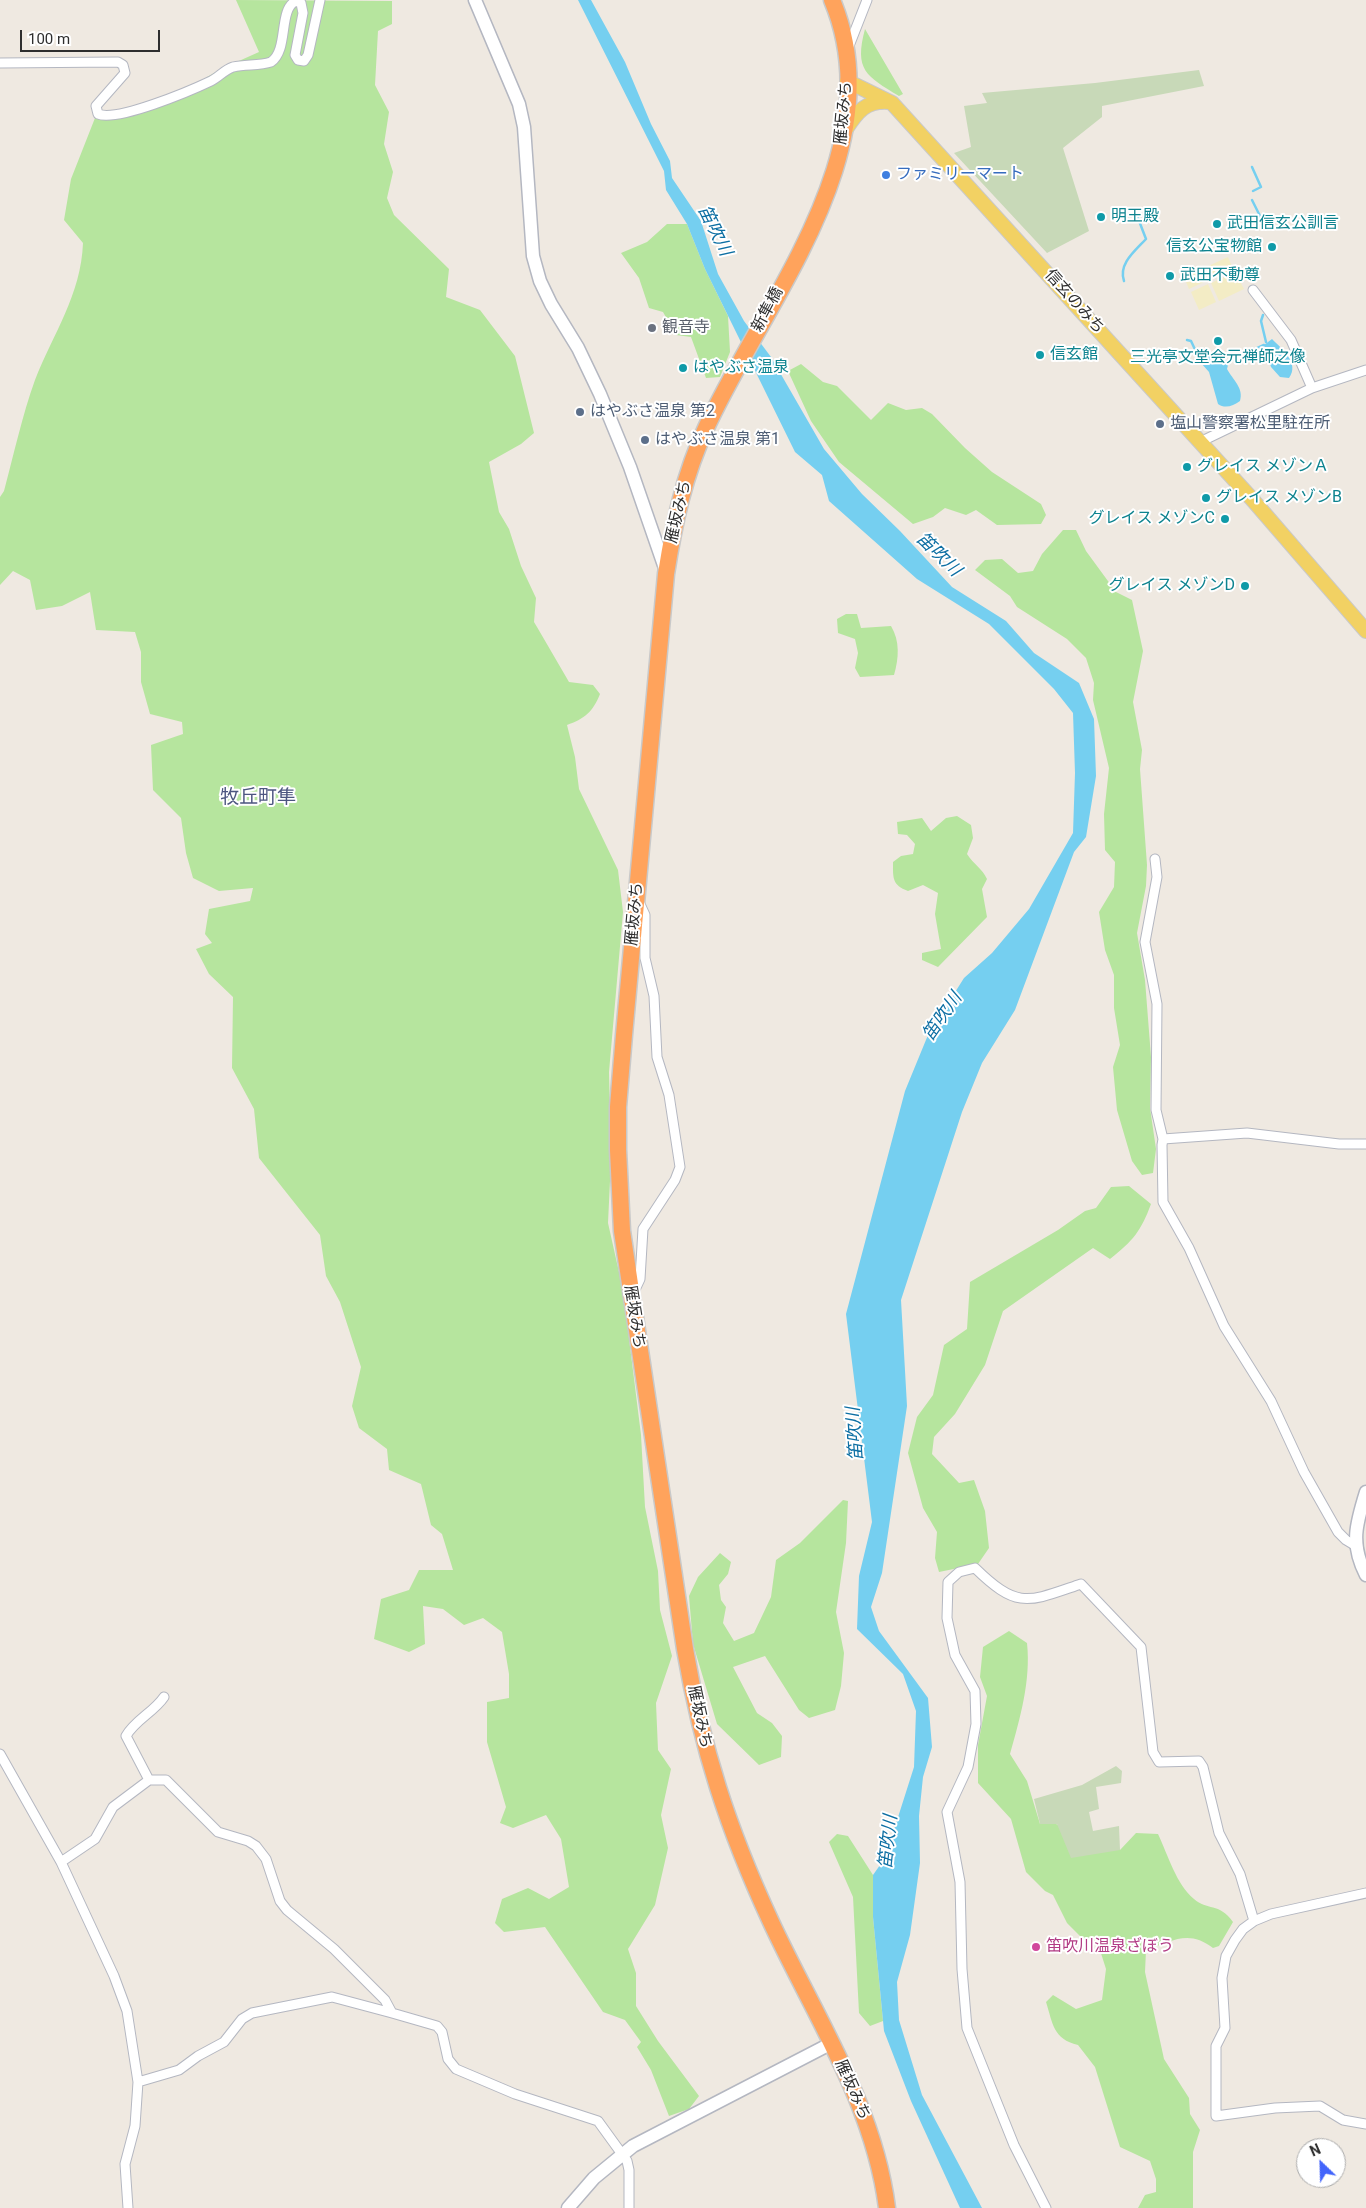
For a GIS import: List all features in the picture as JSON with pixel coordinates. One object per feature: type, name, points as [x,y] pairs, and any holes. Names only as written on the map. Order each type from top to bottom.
[{"type":"highway","name":"雁坂みち","points":[[815,223],[834,175],[846,129],[846,55],[842,28],[832,0]]},
{"type":"highway","name":"新隼橋","points":[[722,397],[815,223]]},
{"type":"highway","name":"雁坂みち","points":[[722,397],[689,466],[677,506],[666,574],[618,1107],[618,1191],[630,1299],[694,1697],[710,1767],[745,1863],[865,2115],[876,2151],[887,2208]]},
{"type":"main road","name":"信玄のみち","points":[[847,81],[892,103],[1251,498],[1366,631]]},
{"type":"main road","points":[[846,129],[858,110],[869,104],[892,103]]},
{"type":"street","points":[[0,63],[118,62],[123,65],[125,73],[96,106],[98,114],[105,117],[145,107],[213,80],[233,67],[271,62],[278,54],[288,8],[296,1],[301,3],[304,13],[295,55],[298,60],[304,61],[308,55],[320,0]]},
{"type":"street","points":[[475,0],[519,104],[524,127],[533,256],[540,281],[551,304],[578,348],[600,394],[630,467],[666,574]]},
{"type":"street","points":[[846,55],[867,0]]},
{"type":"street","points":[[1253,290],[1291,340],[1312,388]]},
{"type":"street","points":[[1200,442],[1312,388],[1366,370]]},
{"type":"street","points":[[1155,859],[1157,877],[1146,942],[1157,1004],[1156,1110],[1163,1139],[1163,1202],[1189,1248],[1224,1326],[1271,1401],[1313,1489],[1338,1532],[1356,1546]]},
{"type":"street","points":[[630,1299],[640,1279],[643,1229],[675,1180],[680,1167],[669,1095],[657,1057],[654,996],[645,958],[645,915],[637,897]]},
{"type":"street","points":[[1163,1139],[1247,1133],[1339,1144],[1366,1144]]},
{"type":"street","points":[[1366,1492],[1356,1526],[1358,1559],[1366,1575]]},
{"type":"street","points":[[1046,2208],[1014,2145],[966,2028],[962,1969],[960,1882],[947,1812],[968,1767],[976,1724],[975,1691],[955,1655],[947,1618],[948,1582],[958,1572],[975,1568],[991,1584],[1012,1598],[1037,1600],[1081,1584],[1141,1647],[1153,1752],[1159,1762],[1198,1761],[1203,1767],[1218,1833],[1240,1874],[1254,1921]]},
{"type":"street","points":[[149,1780],[126,1736],[130,1729],[158,1706],[164,1697]]},
{"type":"street","points":[[0,1754],[61,1862],[114,1976],[127,2012],[138,2082],[135,2126],[125,2164],[128,2208]]},
{"type":"street","points":[[61,1862],[95,1839],[113,1807],[149,1780],[166,1780],[218,1832],[248,1841],[256,1846],[266,1860],[280,1901],[287,1910],[334,1949],[385,2000],[392,2013]]},
{"type":"street","points":[[1366,1893],[1296,1907],[1254,1921],[1243,1929],[1226,1956],[1222,1978],[1225,2028],[1216,2046],[1216,2116],[1275,2108],[1320,2106],[1343,2120],[1366,2124]]},
{"type":"street","points":[[138,2082],[179,2070],[198,2056],[224,2042],[242,2019],[252,2014],[332,1997],[437,2026],[442,2032],[448,2059],[456,2069],[516,2094],[598,2121],[627,2161],[629,2170],[629,2208]]},
{"type":"street","points":[[568,2208],[594,2178],[621,2154],[654,2134],[830,2044]]},
{"type":"green space","points":[[236,0],[392,1],[392,24],[378,31],[375,85],[389,112],[384,144],[393,172],[387,198],[394,215],[449,269],[446,297],[480,310],[515,356],[534,433],[521,444],[489,462],[499,512],[509,529],[521,566],[536,598],[534,622],[569,682],[593,685],[600,694],[594,706],[587,714],[567,725],[575,757],[579,789],[618,870],[623,912],[609,1072],[611,1160],[608,1223],[623,1290],[641,1435],[645,1507],[658,1571],[660,1610],[672,1656],[656,1703],[658,1750],[671,1769],[661,1815],[668,1848],[655,1905],[628,1949],[636,1973],[636,2006],[658,2041],[699,2096],[689,2109],[669,2116],[651,2070],[637,2047],[641,2042],[625,2020],[603,2012],[545,1927],[504,1932],[495,1923],[502,1899],[528,1888],[549,1899],[569,1887],[561,1839],[546,1815],[513,1828],[500,1823],[506,1807],[487,1742],[487,1702],[509,1698],[509,1674],[502,1632],[483,1618],[464,1625],[443,1609],[423,1606],[425,1644],[409,1652],[374,1639],[381,1599],[409,1590],[419,1570],[453,1570],[442,1534],[431,1525],[421,1484],[389,1470],[387,1449],[359,1428],[352,1406],[361,1367],[340,1302],[326,1276],[320,1235],[259,1158],[254,1109],[232,1068],[233,997],[209,974],[196,949],[212,943],[205,934],[209,909],[250,901],[253,888],[219,891],[193,878],[186,853],[181,818],[153,790],[151,745],[183,734],[182,722],[150,714],[141,682],[141,652],[135,632],[96,630],[90,592],[62,606],[36,610],[30,580],[13,571],[0,585],[0,497],[4,491],[30,394],[65,314],[77,280],[83,243],[64,220],[71,179],[95,118],[142,107],[176,95],[221,69],[259,52]]},
{"type":"green space","points":[[865,29],[903,94],[899,96],[878,83],[866,70],[862,63],[861,54]]},
{"type":"green space","points":[[1199,70],[1204,86],[1102,106],[1102,117],[1063,148],[1089,231],[1047,253],[954,153],[971,147],[964,106],[987,103],[982,93],[1095,83]]},
{"type":"green space","points":[[667,224],[687,224],[705,269],[728,316],[730,352],[720,377],[706,378],[691,337],[676,335],[663,312],[649,308],[639,278],[621,253],[647,242]]},
{"type":"green space","points":[[801,364],[823,382],[837,386],[871,420],[888,403],[906,410],[922,408],[932,414],[965,448],[992,472],[1041,504],[1046,515],[1041,524],[997,525],[976,510],[966,515],[945,508],[933,517],[913,524],[839,462],[811,421],[788,371]]},
{"type":"green space","points":[[1063,530],[1076,530],[1086,551],[1116,592],[1132,600],[1143,651],[1133,702],[1142,750],[1140,769],[1147,865],[1146,886],[1137,933],[1145,980],[1151,1057],[1150,1108],[1156,1149],[1153,1173],[1142,1175],[1132,1161],[1117,1110],[1113,1067],[1120,1045],[1114,1008],[1114,975],[1105,950],[1099,912],[1114,887],[1115,862],[1105,850],[1104,814],[1109,768],[1093,700],[1094,683],[1086,658],[1067,639],[1017,607],[1010,596],[975,570],[985,560],[1002,559],[1018,573],[1033,571],[1042,554]]},
{"type":"green space","points":[[846,614],[857,614],[861,628],[891,626],[898,650],[894,675],[860,677],[855,668],[858,653],[855,639],[838,633],[837,619]]},
{"type":"green space","points":[[957,816],[971,825],[973,838],[967,854],[987,879],[982,889],[987,917],[938,967],[922,960],[922,953],[941,949],[935,914],[938,893],[923,885],[908,891],[899,886],[894,880],[893,862],[901,856],[913,854],[915,844],[907,835],[898,834],[897,822],[922,818],[931,831],[946,818]]},
{"type":"green space","points":[[1129,1186],[1151,1204],[1144,1221],[1135,1235],[1125,1247],[1110,1259],[1093,1248],[1003,1311],[985,1365],[955,1414],[934,1437],[932,1454],[959,1483],[974,1480],[985,1511],[989,1548],[978,1564],[939,1572],[935,1558],[937,1532],[923,1508],[908,1453],[917,1417],[933,1395],[944,1345],[967,1329],[970,1282],[1058,1230],[1085,1211],[1096,1208],[1111,1187]]},
{"type":"green space","points":[[843,1500],[848,1501],[846,1543],[836,1612],[844,1653],[841,1686],[835,1710],[809,1718],[799,1710],[765,1656],[733,1667],[757,1713],[772,1723],[782,1736],[781,1757],[759,1765],[717,1724],[693,1644],[689,1596],[698,1577],[720,1553],[731,1562],[728,1574],[719,1585],[721,1600],[726,1607],[723,1623],[734,1641],[754,1633],[771,1597],[776,1560],[800,1543]]},
{"type":"green space","points":[[1009,1631],[1027,1643],[1028,1657],[1024,1699],[1010,1754],[1027,1781],[1040,1824],[1056,1824],[1120,1850],[1136,1833],[1158,1834],[1177,1877],[1188,1893],[1199,1903],[1223,1912],[1233,1922],[1219,1946],[1213,1948],[1196,1939],[1180,1938],[1146,1950],[1145,1972],[1164,2059],[1189,2098],[1190,2114],[1200,2130],[1193,2152],[1193,2208],[1138,2208],[1145,2195],[1156,2192],[1156,2179],[1150,2161],[1120,2147],[1095,2067],[1078,2045],[1063,2039],[1059,2035],[1050,2017],[1046,2002],[1053,1995],[1076,2009],[1102,2000],[1106,1969],[1099,1947],[1081,1937],[1067,1923],[1053,1895],[1045,1891],[1026,1872],[1011,1819],[978,1783],[978,1745],[987,1696],[980,1677],[983,1647]]},
{"type":"green space","points":[[1116,1766],[1122,1771],[1121,1783],[1096,1787],[1099,1809],[1089,1812],[1093,1831],[1119,1826],[1120,1850],[1071,1858],[1057,1824],[1040,1824],[1034,1799],[1082,1785]]},
{"type":"green space","points":[[837,1834],[848,1836],[873,1875],[873,1917],[883,2021],[870,2026],[859,2013],[853,1897],[829,1842]]},
{"type":"sand","points":[[1228,257],[1233,269],[1210,280],[1204,268]]},
{"type":"sand","points":[[1200,269],[1206,281],[1189,289],[1184,277]]},
{"type":"sand","points":[[1235,272],[1244,289],[1219,301],[1211,283]]},
{"type":"sand","points":[[1208,284],[1216,302],[1199,310],[1191,292]]},
{"type":"water","name":"笛吹川","points":[[578,0],[591,0],[625,62],[651,124],[670,161],[672,178],[701,221],[718,274],[744,321],[771,357],[824,449],[862,494],[900,531],[952,587],[1006,621],[1034,653],[1079,683],[1094,719],[1096,776],[1086,837],[1074,852],[1015,1010],[982,1063],[962,1112],[901,1300],[907,1406],[882,1573],[871,1607],[879,1631],[928,1698],[932,1747],[923,1777],[919,1816],[920,1863],[910,1935],[897,1982],[899,2020],[922,2095],[982,2208],[960,2208],[911,2101],[884,2031],[873,1917],[873,1875],[885,1858],[914,1767],[916,1711],[903,1674],[857,1629],[859,1576],[872,1522],[846,1314],[905,1091],[928,1035],[964,978],[992,953],[1029,909],[1073,833],[1075,773],[1073,713],[1054,689],[989,624],[917,579],[829,501],[822,475],[795,452],[705,269],[687,224],[666,190],[664,171]]},
{"type":"water","points":[[1272,339],[1285,352],[1291,362],[1292,372],[1289,378],[1280,377],[1271,367],[1264,345]]},
{"type":"water","points":[[1210,354],[1229,361],[1227,369],[1237,384],[1241,396],[1240,401],[1235,404],[1226,407],[1218,404],[1209,372],[1201,363],[1201,358]]},
{"type":"waterway","points":[[1252,167],[1261,187],[1253,191]]},
{"type":"waterway","points":[[1252,200],[1261,218],[1266,218]]},
{"type":"waterway","points":[[1124,281],[1123,269],[1125,263],[1146,239],[1136,213]]},
{"type":"waterway","points":[[1263,315],[1261,321],[1266,342]]},
{"type":"waterway","points":[[1187,340],[1191,341],[1200,360]]},
{"type":"waterway","points":[[1229,361],[1264,345]]},
{"type":"place","name":"ファミリーマート","points":[[886,175]]},
{"type":"place","name":"明王殿","points":[[1101,217]]},
{"type":"place","name":"武田信玄公訓言","points":[[1217,224]]},
{"type":"place","name":"信玄公宝物館","points":[[1272,247]]},
{"type":"place","name":"武田不動尊","points":[[1170,276]]},
{"type":"place","name":"観音寺","points":[[652,328]]},
{"type":"place","name":"三光亭文堂会元禅師之像","points":[[1218,341]]},
{"type":"place","name":"信玄館","points":[[1040,355]]},
{"type":"place","name":"はやぶさ温泉","points":[[683,368]]},
{"type":"place","name":"はやぶさ温泉 第2","points":[[580,412]]},
{"type":"place","name":"塩山警察署松里駐在所","points":[[1160,424]]},
{"type":"place","name":"はやぶさ温泉 第1","points":[[645,440]]},
{"type":"place","name":"グレイス メゾンＡ","points":[[1187,467]]},
{"type":"place","name":"グレイス メゾンB","points":[[1206,498]]},
{"type":"place","name":"グレイス メゾンC","points":[[1225,519]]},
{"type":"place","name":"グレイス メゾンD","points":[[1245,586]]},
{"type":"place","name":"笛吹川温泉ざぼう","points":[[1036,1947]]},
{"type":"district","name":"牧丘町隼","points":[[258,798]]}]
